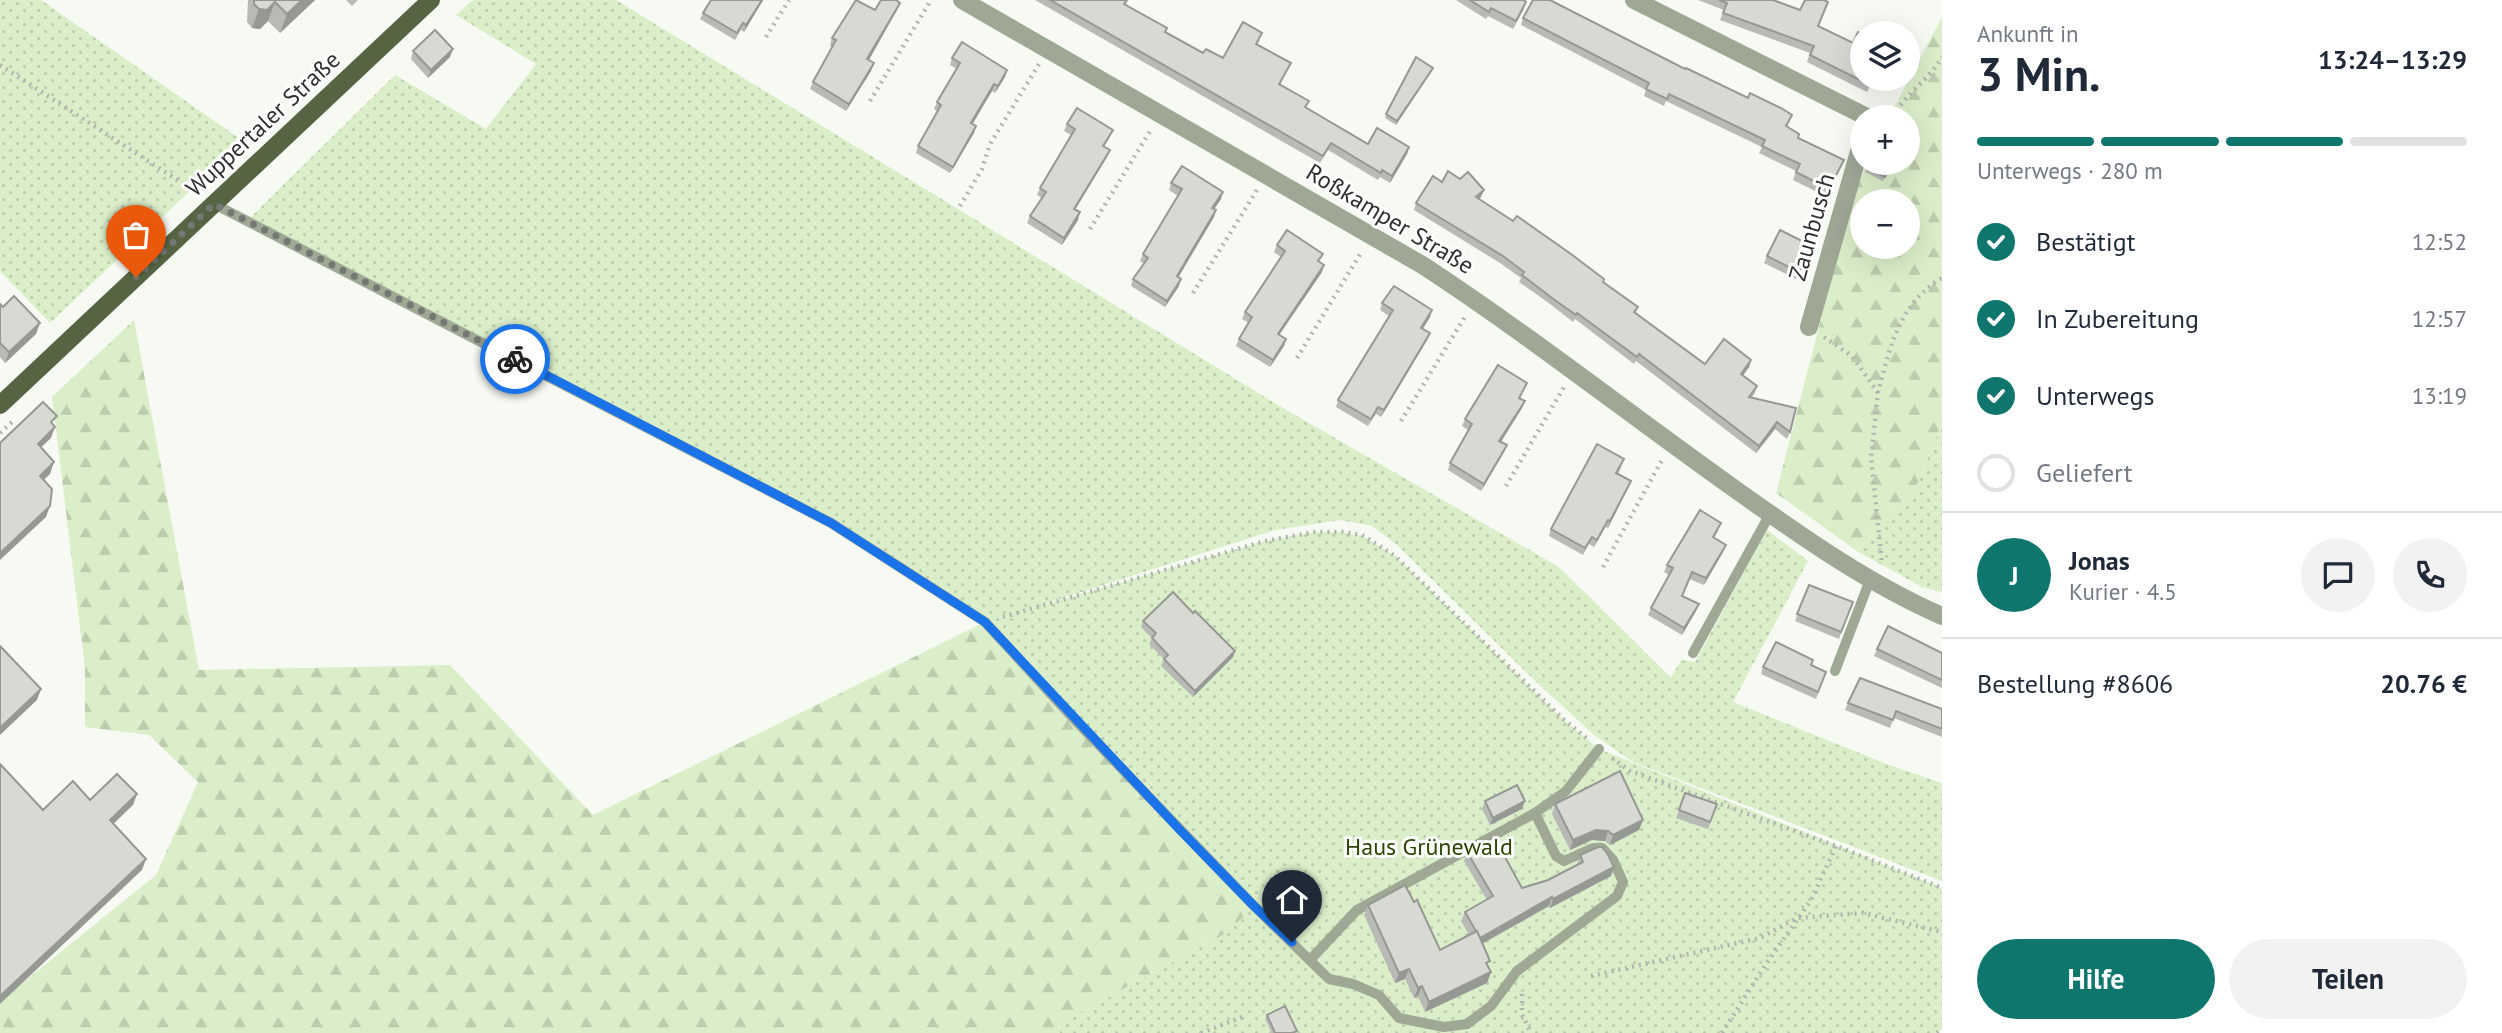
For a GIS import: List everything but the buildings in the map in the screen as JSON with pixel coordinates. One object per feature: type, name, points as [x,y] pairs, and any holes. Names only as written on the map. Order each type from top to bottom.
[{"type":"main road","name":"Wuppertaler Straße","points":[[0,405],[430,0]]},
{"type":"street","name":"Roßkamper Straße","points":[[962,0],[1372,234],[1475,299],[1770,514],[1877,584],[1942,616]]},
{"type":"street","points":[[1634,0],[1850,108]]},
{"type":"street","name":"Zaunbusch","points":[[1809,327],[1852,175]]},
{"type":"lane","points":[[214,204],[831,523],[985,622],[1244,897],[1329,979],[1353,984],[1379,995],[1399,1018],[1444,1027],[1467,1024],[1491,1006],[1517,971],[1617,896],[1623,882],[1613,860],[1602,848],[1564,861],[1556,856],[1535,813]]},
{"type":"lane","points":[[1693,653],[1770,514]]},
{"type":"lane","points":[[1835,671],[1877,584]]},
{"type":"lane","points":[[1310,960],[1357,910],[1535,813],[1566,791],[1599,749]]},
{"type":"path","points":[[766,37],[789,0]]},
{"type":"path","points":[[870,101],[931,0]]},
{"type":"path","points":[[960,206],[982,169],[990,144],[1048,49]]},
{"type":"path","points":[[1900,105],[1935,69],[1942,57]]},
{"type":"path","points":[[0,65],[214,204]]},
{"type":"path","points":[[1090,229],[1160,114]]},
{"type":"path","points":[[1193,293],[1266,174]]},
{"type":"path","points":[[1297,358],[1372,234]]},
{"type":"path","points":[[1877,584],[1871,457],[1878,393],[1895,334],[1914,300],[1942,278]]},
{"type":"path","points":[[1401,421],[1475,299]]},
{"type":"path","points":[[1809,327],[1852,356],[1878,393]]},
{"type":"path","points":[[1506,486],[1573,372]]},
{"type":"path","points":[[1603,567],[1671,444]]},
{"type":"path","points":[[985,622],[1265,541],[1315,532],[1362,535],[1395,556],[1563,719],[1629,771],[1836,846],[1942,888]]},
{"type":"path","points":[[1722,1033],[1811,900],[1836,846]]},
{"type":"path","points":[[1591,976],[1760,938],[1797,918],[1863,913],[1942,932]]},
{"type":"path","points":[[1517,971],[1522,1015],[1531,1033]]},
{"type":"path","points":[[1201,1033],[1245,1016]]},
{"type":"path","points":[[1937,1033],[1942,1029]]},
{"type":"green space","points":[[0,0],[41,0],[243,141],[50,323],[0,271]]},
{"type":"green space","name":"Haus Grünewald","points":[[473,0],[616,0],[1288,411],[1559,567],[1671,678],[1681,660],[1695,662],[1767,530],[1808,561],[1733,702],[1889,765],[1942,783],[1942,881],[1633,762],[1594,735],[1396,544],[1372,526],[1340,520],[1275,530],[1025,610],[1265,541],[1315,532],[1342,532],[1363,536],[1395,556],[1563,719],[1599,749],[1942,888],[1942,1029],[1937,1033],[1060,1033],[1059,1024],[1228,932],[985,622],[831,523],[247,221],[395,75],[486,129],[536,64],[456,15]]},
{"type":"green space","points":[[1942,17],[1942,423],[1915,489],[1857,551],[1776,493],[1850,207],[1850,259],[1920,259],[1920,189],[1856,189],[1863,175],[1920,175],[1920,105],[1895,105],[1903,91],[1920,91],[1920,59]]},
{"type":"green space","points":[[134,320],[199,670],[450,665],[593,815],[985,622],[1254,906],[1228,932],[1059,1024],[1060,1033],[0,1033],[0,1001],[156,875],[198,782],[149,735],[85,727],[85,668],[52,397]]},
{"type":"green space","points":[[1942,423],[1942,592],[1922,587],[1857,551],[1915,489]]},
{"type":"way so far","points":[[136,277],[214,204],[515,359]]},
{"type":"route","points":[[515,359],[831,523],[985,622],[1181,831],[1292,942]]}]
